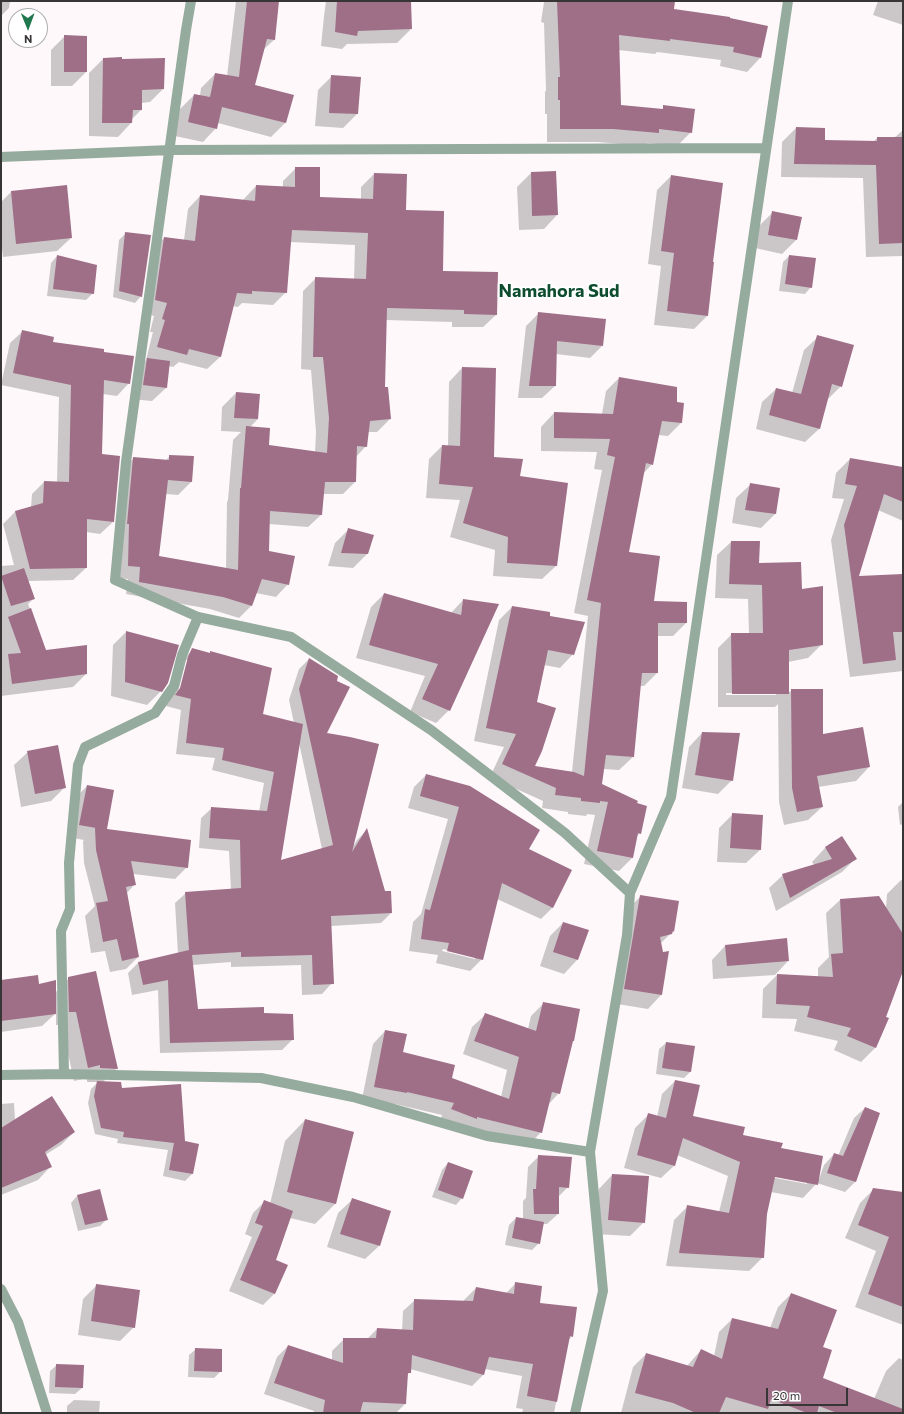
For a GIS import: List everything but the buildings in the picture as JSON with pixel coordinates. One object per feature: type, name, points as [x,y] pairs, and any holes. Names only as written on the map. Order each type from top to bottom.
[{"type":"street","points":[[191,1],[126,462],[115,580],[198,617],[291,637],[431,730],[565,833],[630,893]]},
{"type":"street","points":[[575,1413],[603,1291],[590,1152],[627,935],[630,893],[671,797],[788,1]]},
{"type":"street","points":[[1,157],[170,150],[766,148]]},
{"type":"street","points":[[64,1074],[61,931],[70,909],[69,864],[78,765],[85,747],[155,713],[174,686],[182,655],[198,617]]},
{"type":"street","points":[[1,1075],[64,1074],[260,1078],[353,1097],[487,1136],[590,1152]]},
{"type":"street","points":[[1,1289],[18,1322],[47,1413]]},
{"type":"district","name":"Namahora Sud","points":[[559,291]]}]
